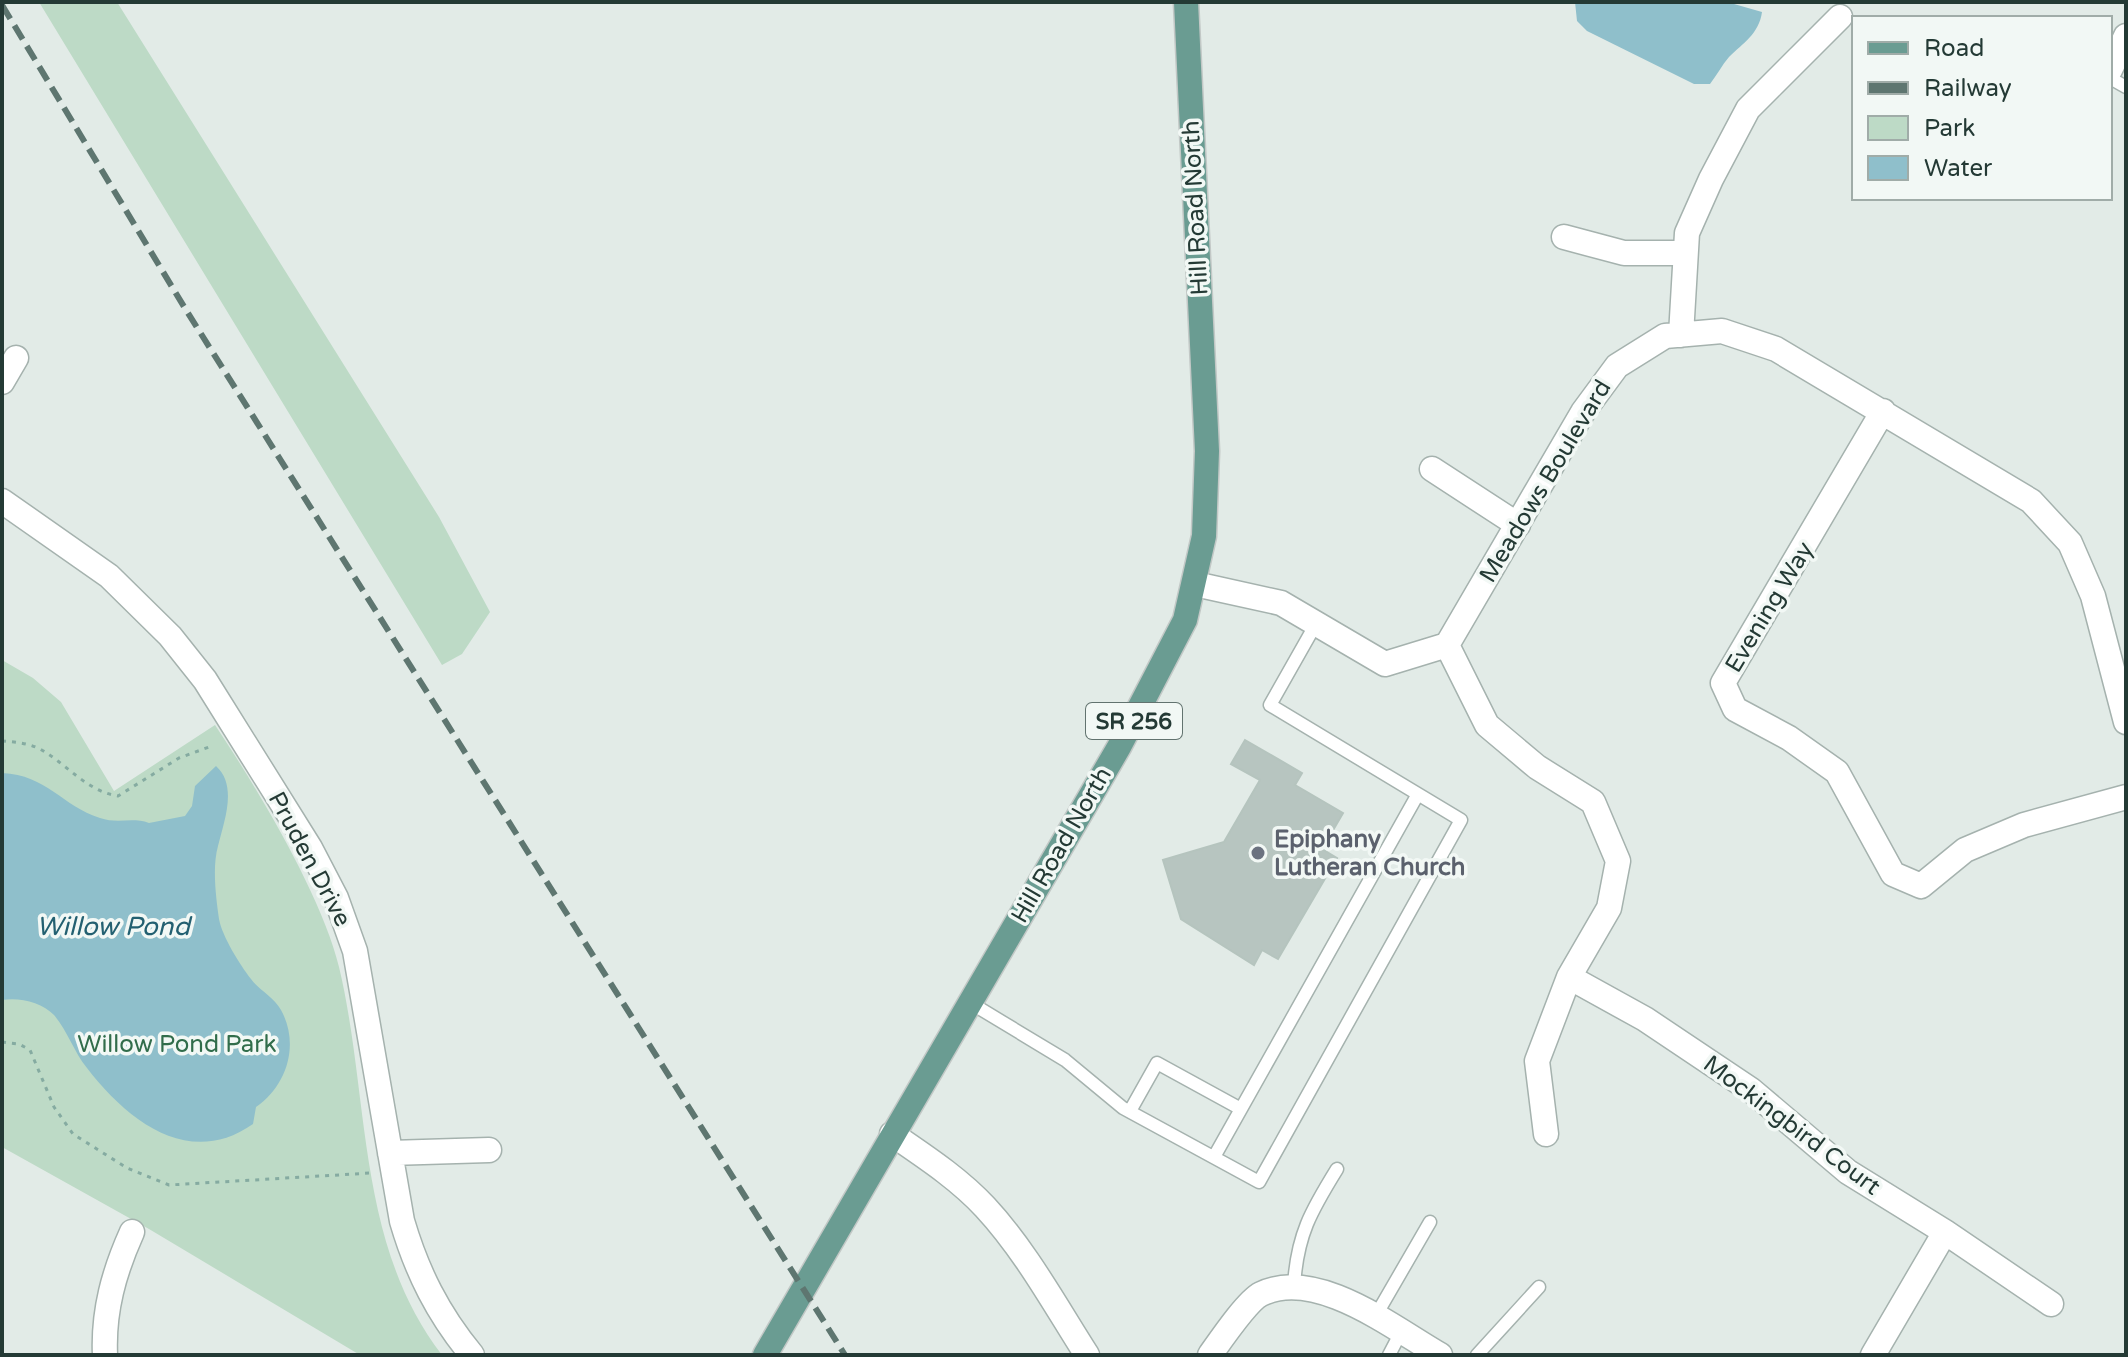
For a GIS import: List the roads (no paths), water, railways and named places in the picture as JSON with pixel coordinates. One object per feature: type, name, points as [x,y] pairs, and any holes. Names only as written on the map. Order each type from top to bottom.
[{"type":"main road","name":"Hill Road North","points":[[765,1355],[1161,672],[1185,620],[1204,536],[1207,451],[1186,2]]},
{"type":"street","points":[[1681,335],[1687,233],[1705,192],[1748,109],[1841,15]]},
{"type":"street","points":[[2112,66],[2126,36]]},
{"type":"street","points":[[1564,237],[1624,253],[1685,253]]},
{"type":"street","name":"Meadows Boulevard","points":[[1447,645],[1583,412],[1617,366],[1665,336],[1722,331],[1776,349],[2031,501],[2070,543],[2117,649],[2126,722]]},
{"type":"street","points":[[2,382],[16,358]]},
{"type":"street","name":"Evening Way","points":[[1883,411],[1723,683],[1735,709],[1789,738],[1837,772],[1893,874],[1921,886],[1965,850],[2024,825],[2126,797]]},
{"type":"street","points":[[1432,469],[1518,525]]},
{"type":"street","name":"Pruden Drive","points":[[2,501],[109,576],[170,636],[205,680],[310,848],[336,898],[355,951],[391,1162],[413,1258],[438,1309],[472,1355]]},
{"type":"street","points":[[1195,584],[1254,594],[1281,603],[1385,664],[1447,645],[1487,725],[1537,767],[1593,802],[1618,861],[1609,908],[1569,977],[1537,1061],[1546,1134]]},
{"type":"street","name":"Mockingbird Court","points":[[1569,977],[1645,1019],[1751,1090],[1848,1172],[1945,1232],[2051,1304]]},
{"type":"street","points":[[892,1134],[962,1185],[985,1208],[1047,1292],[1087,1355]]},
{"type":"street","points":[[391,1162],[489,1150]]},
{"type":"street","points":[[105,1355],[104,1323],[117,1265],[132,1232]]},
{"type":"street","points":[[1873,1355],[1945,1232]]},
{"type":"street","points":[[1210,1355],[1259,1295],[1294,1286],[1344,1299],[1440,1355]]},
{"type":"lane","points":[[969,1002],[1065,1060],[1130,1111],[1259,1182],[1461,820],[1270,705],[1317,622]]},
{"type":"lane","points":[[1214,1157],[1418,794]]},
{"type":"lane","points":[[1130,1111],[1157,1063],[1241,1109]]},
{"type":"lane","points":[[1294,1286],[1298,1243],[1308,1215],[1337,1169]]},
{"type":"lane","points":[[1375,1317],[1430,1222]]},
{"type":"lane","points":[[1477,1355],[1539,1287]]},
{"type":"lane","points":[[1389,1355],[1401,1332]]},
{"type":"water","points":[[1575,2],[1727,2],[1762,12],[1754,32],[1729,57],[1710,84],[1694,84],[1587,31],[1577,21]]},
{"type":"water","name":"Willow Pond","points":[[216,766],[223,774],[228,794],[215,863],[219,919],[242,966],[281,1010],[287,1023],[290,1050],[283,1076],[276,1088],[256,1107],[253,1124],[229,1137],[206,1142],[183,1140],[161,1133],[141,1121],[121,1105],[87,1068],[49,1010],[16,999],[2,1000],[2,773],[31,779],[100,818],[149,823],[185,816],[192,806],[195,786]]},
{"type":"railway","points":[[2,5],[186,310],[845,1355]]},
{"type":"place","name":"Epiphany Lutheran Church","points":[[1258,853]]},
{"type":"park label","name":"Willow Pond Park","points":[[177,1044]]}]
